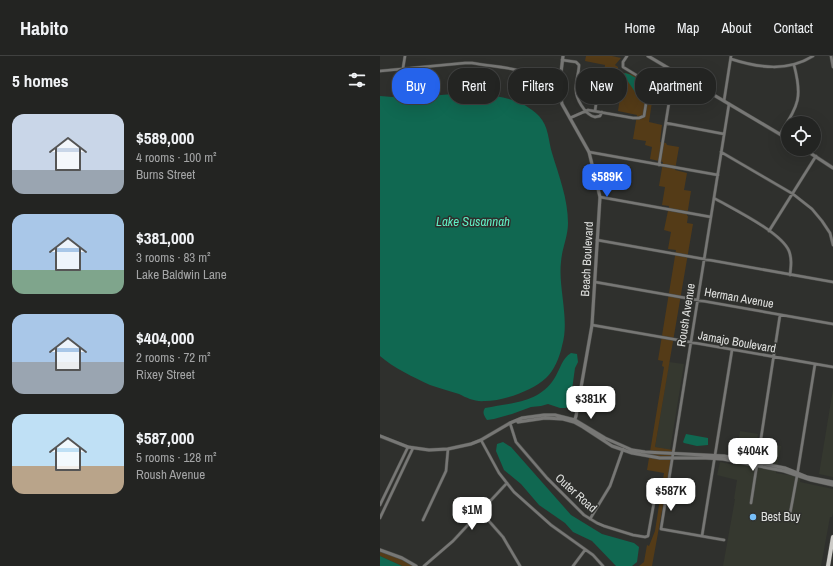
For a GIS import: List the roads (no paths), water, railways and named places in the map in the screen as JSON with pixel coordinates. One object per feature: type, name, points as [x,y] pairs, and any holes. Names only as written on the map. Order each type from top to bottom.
[{"type":"highway","points":[[828,566],[833,537]]},
{"type":"street","points":[[405,56],[403,68],[472,63],[508,69]]},
{"type":"street","points":[[570,118],[585,110],[639,118],[644,116],[649,85],[646,81],[623,67],[623,62],[627,56]]},
{"type":"street","points":[[648,56],[654,57],[670,68]]},
{"type":"street","points":[[724,101],[731,58],[754,66],[768,67],[794,65],[813,56]]},
{"type":"street","points":[[831,56],[833,67]]},
{"type":"street","points":[[562,58],[578,64],[579,68]]},
{"type":"street","name":"Beach Boulevard","points":[[561,68],[562,58]]},
{"type":"street","points":[[716,96],[780,134],[796,109],[798,101],[799,82],[794,65]]},
{"type":"street","points":[[380,71],[392,69]]},
{"type":"street","name":"Beach Boulevard","points":[[562,104],[589,152],[600,197],[592,325],[575,421]]},
{"type":"street","points":[[581,104],[589,115],[595,117],[600,116],[602,112]]},
{"type":"street","points":[[595,111],[596,104]]},
{"type":"street","points":[[658,165],[669,104]]},
{"type":"street","name":"Roush Avenue","points":[[702,536],[661,529],[729,104]]},
{"type":"street","points":[[666,123],[724,134]]},
{"type":"street","points":[[589,152],[718,175]]},
{"type":"street","points":[[721,152],[793,194],[812,209],[830,233],[833,245]]},
{"type":"street","points":[[769,231],[816,156],[833,168]]},
{"type":"street","points":[[600,197],[711,217]]},
{"type":"street","points":[[714,198],[769,231],[784,242],[791,258],[790,275]]},
{"type":"street","points":[[597,240],[833,282]]},
{"type":"street","name":"Herman Avenue","points":[[595,282],[833,324]]},
{"type":"street","points":[[751,503],[780,315]]},
{"type":"street","name":"Jamajo Boulevard","points":[[592,325],[833,367]]},
{"type":"street","points":[[724,540],[702,536],[732,350]]},
{"type":"street","points":[[790,514],[798,474],[815,364]]},
{"type":"street","points":[[380,436],[413,448],[429,450],[448,449],[471,444],[481,440],[510,423],[545,418],[563,419],[575,421],[603,441],[643,456],[715,457],[785,468],[807,477],[833,483]]},
{"type":"street","name":"Outer Road","points":[[510,423],[516,442],[547,478],[590,519],[597,523],[647,537],[649,534],[658,480]]},
{"type":"street","points":[[481,440],[506,483],[520,498],[546,521],[585,550],[603,566]]},
{"type":"street","points":[[380,505],[408,447]]},
{"type":"street","points":[[380,518],[413,448]]},
{"type":"street","points":[[423,520],[446,471],[448,449]]},
{"type":"street","points":[[590,519],[610,486],[623,449]]},
{"type":"street","points":[[424,566],[446,549],[506,483]]},
{"type":"street","points":[[481,512],[503,537],[520,566]]},
{"type":"street","points":[[380,550],[402,558],[416,566]]},
{"type":"street","points":[[573,566],[585,550]]},
{"type":"water","points":[[627,74],[635,78],[635,92],[627,80]]},
{"type":"water","name":"Lake Susannah","points":[[448,94],[448,104],[500,104],[500,97],[508,99],[508,104],[522,104],[530,108],[539,116],[545,125],[563,188],[568,214],[568,228],[562,257],[561,272],[565,326],[558,359],[552,371],[540,383],[509,397],[492,401],[474,400],[430,385],[397,368],[380,356],[380,96],[392,97],[392,104],[440,104],[440,95]]},
{"type":"water","points":[[571,353],[577,354],[578,362],[575,368],[570,404],[566,408],[560,408],[548,404],[531,407],[512,414],[487,420],[484,415],[485,408],[523,401],[540,393],[548,387],[563,361]]},
{"type":"water","points":[[686,434],[708,438],[708,445],[697,446],[684,443]]},
{"type":"water","points":[[503,442],[511,447],[571,515],[602,534],[634,543],[639,547],[637,562],[632,566],[616,566],[592,541],[573,532],[565,523],[539,505],[521,484],[504,470],[496,451],[497,444]]},
{"type":"water","points":[[380,556],[402,566],[380,566]]},
{"type":"place","name":"Best Buy","points":[[753,517]]}]
